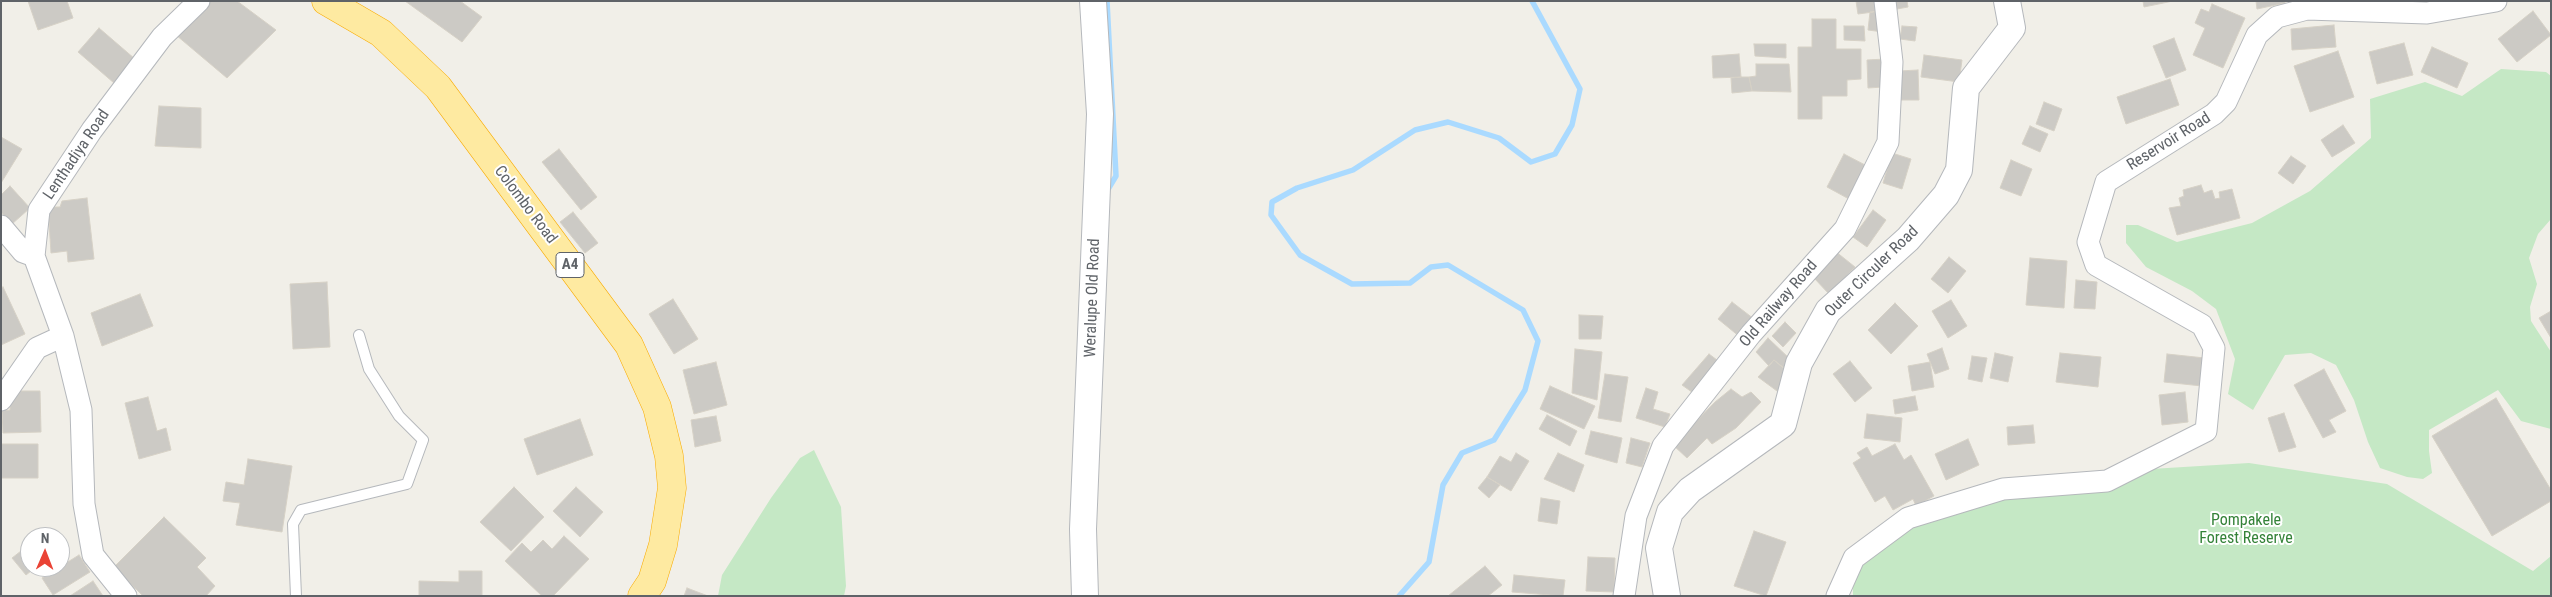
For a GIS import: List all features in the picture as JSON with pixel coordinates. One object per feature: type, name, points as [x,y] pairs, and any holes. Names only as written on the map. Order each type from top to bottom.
[{"type":"highway","name":"Colombo Road","points":[[326,1],[381,33],[438,87],[629,345],[657,407],[669,456],[672,488],[663,545],[652,581],[642,596]]},
{"type":"street","name":"Lenthadiya Road","points":[[126,596],[93,556],[84,504],[81,410],[63,336],[34,256],[39,210],[92,130],[162,37],[198,1]]},
{"type":"street","name":"Weralupe Old Road","points":[[1085,596],[1084,529],[1100,114],[1093,1]]},
{"type":"street","name":"Old Railway Road","points":[[1624,596],[1636,516],[1663,446],[1751,334],[1845,229],[1888,142],[1892,62],[1885,1]]},
{"type":"street","name":"Outer Circuler Road","points":[[1667,596],[1659,548],[1670,512],[1690,490],[1783,424],[1799,363],[1828,311],[1908,239],[1946,195],[1959,170],[1966,88],[2012,28],[2007,1]]},
{"type":"street","name":"Reservoir Road","points":[[1837,596],[1854,558],[1908,518],[2003,489],[2107,481],[2206,431],[2214,348],[2202,325],[2096,265],[2088,242],[2106,182],[2214,114],[2226,102],[2257,35],[2278,17],[2307,9],[2427,13],[2496,1]]},
{"type":"street","points":[[1,226],[23,252],[34,256]]},
{"type":"street","points":[[1,400],[37,348],[63,336]]},
{"type":"lane","points":[[296,596],[292,524],[301,510],[407,484],[423,440],[399,416],[369,369],[359,335]]},
{"type":"green space","points":[[2501,69],[2546,72],[2551,76],[2551,219],[2538,234],[2529,258],[2537,284],[2530,307],[2531,321],[2551,352],[2551,429],[2521,421],[2498,390],[2429,430],[2432,473],[2423,479],[2407,477],[2380,468],[2368,442],[2354,400],[2336,365],[2311,353],[2285,355],[2253,410],[2228,394],[2235,359],[2216,309],[2192,291],[2146,267],[2126,243],[2126,225],[2138,225],[2177,242],[2252,223],[2310,191],[2371,138],[2370,99],[2425,82],[2462,96]]},
{"type":"green space","points":[[814,450],[841,507],[846,586],[844,596],[718,596],[722,575],[771,498],[800,458]]},
{"type":"green space","name":"Pompakele Forest Reserve","points":[[2249,463],[2387,484],[2533,571],[2551,556],[2551,596],[1853,596],[1853,556],[1940,512],[2102,472]]},
{"type":"building","points":[[28,1],[67,1],[73,18],[38,30]]},
{"type":"building","points":[[206,1],[237,1],[276,30],[227,78],[176,35]]},
{"type":"building","points":[[405,1],[460,1],[482,17],[462,42]]},
{"type":"building","points":[[1856,1],[1880,1],[1881,11],[1858,14]]},
{"type":"building","points":[[1896,1],[1907,1],[1908,7],[1897,9]]},
{"type":"building","points":[[2143,1],[2173,1],[2144,7]]},
{"type":"building","points":[[2256,1],[2285,1],[2285,3],[2257,9]]},
{"type":"building","points":[[2212,4],[2245,18],[2223,68],[2193,55],[2205,28],[2195,23],[2201,9],[2209,12]]},
{"type":"building","points":[[1881,11],[1883,32],[1868,30],[1870,12]]},
{"type":"building","points":[[2533,11],[2551,35],[2517,62],[2498,39]]},
{"type":"building","points":[[1812,19],[1836,19],[1836,49],[1861,49],[1861,79],[1847,80],[1847,96],[1822,96],[1822,119],[1798,119],[1798,47],[1812,47]]},
{"type":"building","points":[[2334,25],[2336,47],[2292,50],[2291,29]]},
{"type":"building","points":[[1844,26],[1864,26],[1865,41],[1844,40]]},
{"type":"building","points":[[1902,26],[1917,27],[1915,41],[1900,39]]},
{"type":"building","points":[[99,28],[135,59],[114,83],[78,52]]},
{"type":"building","points":[[2174,38],[2186,70],[2166,78],[2153,46]]},
{"type":"building","points":[[2404,43],[2413,75],[2377,84],[2369,52]]},
{"type":"building","points":[[1754,44],[1786,44],[1786,58],[1755,56]]},
{"type":"building","points":[[2432,47],[2468,63],[2457,88],[2421,72]]},
{"type":"building","points":[[2338,51],[2354,97],[2310,112],[2294,66]]},
{"type":"building","points":[[1739,54],[1741,77],[1713,78],[1712,56]]},
{"type":"building","points":[[1924,55],[1962,60],[1959,82],[1921,77]]},
{"type":"building","points":[[1885,59],[1883,87],[1868,88],[1867,60]]},
{"type":"building","points":[[1756,64],[1789,64],[1791,92],[1752,91],[1749,77],[1756,76]]},
{"type":"building","points":[[1918,70],[1919,100],[1901,100],[1899,71]]},
{"type":"building","points":[[1749,77],[1752,91],[1732,93],[1731,78]]},
{"type":"building","points":[[2170,79],[2179,105],[2126,124],[2117,97]]},
{"type":"building","points":[[2044,102],[2062,109],[2054,131],[2036,124]]},
{"type":"building","points":[[159,106],[201,108],[201,148],[155,146]]},
{"type":"building","points":[[2343,125],[2355,143],[2332,157],[2321,140]]},
{"type":"building","points":[[2030,126],[2048,134],[2040,152],[2022,144]]},
{"type":"building","points":[[1,137],[22,149],[1,183]]},
{"type":"building","points":[[559,149],[597,197],[581,210],[542,162]]},
{"type":"building","points":[[1892,153],[1911,159],[1902,189],[1883,183]]},
{"type":"building","points":[[1844,154],[1867,166],[1849,199],[1827,187]]},
{"type":"building","points":[[2291,156],[2306,166],[2293,184],[2278,173]]},
{"type":"building","points":[[2011,160],[2032,169],[2021,196],[2000,188]]},
{"type":"building","points":[[2201,185],[2204,193],[2212,190],[2215,199],[2220,198],[2219,192],[2232,189],[2240,218],[2177,235],[2169,208],[2181,206],[2179,198],[2184,196],[2183,190]]},
{"type":"building","points":[[10,186],[30,208],[12,224],[1,212],[1,195]]},
{"type":"building","points":[[87,198],[94,259],[68,262],[67,251],[51,253],[48,207],[60,207],[62,201]]},
{"type":"building","points":[[1873,210],[1886,220],[1867,247],[1853,237]]},
{"type":"building","points":[[573,212],[598,243],[585,253],[560,222]]},
{"type":"building","points":[[1835,251],[1855,267],[1829,294],[1814,278]]},
{"type":"building","points":[[1949,257],[1966,271],[1948,293],[1931,279]]},
{"type":"building","points":[[2030,258],[2067,261],[2064,308],[2026,305]]},
{"type":"building","points":[[2076,280],[2097,282],[2095,309],[2074,308]]},
{"type":"building","points":[[327,282],[330,347],[293,349],[290,284]]},
{"type":"building","points":[[3,287],[25,334],[1,345],[1,288]]},
{"type":"building","points":[[140,294],[153,326],[102,346],[91,313]]},
{"type":"building","points":[[673,299],[698,339],[674,354],[649,314]]},
{"type":"building","points":[[1951,300],[1967,326],[1948,338],[1932,311]]},
{"type":"building","points":[[1732,302],[1754,319],[1740,337],[1718,319]]},
{"type":"building","points":[[1895,303],[1918,326],[1891,354],[1868,330]]},
{"type":"building","points":[[2551,311],[2551,338],[2539,318]]},
{"type":"building","points":[[1579,315],[1603,316],[1601,339],[1579,339]]},
{"type":"building","points":[[1785,322],[1796,333],[1783,347],[1772,336]]},
{"type":"building","points":[[1768,338],[1791,360],[1784,368],[1774,360],[1769,366],[1756,352]]},
{"type":"building","points":[[1942,348],[1949,369],[1935,374],[1927,354]]},
{"type":"building","points":[[1575,349],[1602,352],[1597,400],[1572,393]]},
{"type":"building","points":[[1995,353],[2013,357],[2008,382],[1990,378]]},
{"type":"building","points":[[2060,353],[2101,357],[2098,387],[2056,382]]},
{"type":"building","points":[[1709,354],[1721,363],[1696,395],[1682,385]]},
{"type":"building","points":[[2167,354],[2205,358],[2202,386],[2164,382]]},
{"type":"building","points":[[1972,356],[1987,358],[1982,382],[1968,379]]},
{"type":"building","points":[[1774,360],[1790,374],[1777,391],[1758,377]]},
{"type":"building","points":[[1850,361],[1872,388],[1855,402],[1833,374]]},
{"type":"building","points":[[716,362],[727,405],[694,414],[683,370]]},
{"type":"building","points":[[1930,362],[1934,387],[1912,391],[1908,366]]},
{"type":"building","points":[[2324,369],[2346,411],[2329,420],[2336,432],[2323,438],[2294,385]]},
{"type":"building","points":[[1605,374],[1628,377],[1621,422],[1598,418]]},
{"type":"building","points":[[1550,386],[1595,406],[1584,429],[1540,409]]},
{"type":"building","points":[[1646,388],[1658,392],[1653,409],[1670,414],[1665,427],[1636,418]]},
{"type":"building","points":[[1731,389],[1742,397],[1751,392],[1761,402],[1736,428],[1712,444],[1707,438],[1687,458],[1673,445],[1715,402]]},
{"type":"building","points":[[10,391],[40,391],[41,432],[3,433],[2,411],[10,410]]},
{"type":"building","points":[[2185,392],[2188,422],[2162,425],[2159,395]]},
{"type":"building","points":[[1915,396],[1918,410],[1895,414],[1893,400]]},
{"type":"building","points":[[148,397],[157,431],[166,428],[171,450],[139,459],[125,403]]},
{"type":"building","points":[[2496,398],[2551,490],[2551,501],[2492,536],[2432,436]]},
{"type":"building","points":[[2284,413],[2296,447],[2279,452],[2268,418]]},
{"type":"building","points":[[1867,414],[1902,418],[1900,442],[1864,438]]},
{"type":"building","points":[[1547,415],[1577,431],[1570,446],[1539,429]]},
{"type":"building","points":[[716,416],[721,441],[695,447],[691,420]]},
{"type":"building","points":[[580,419],[593,455],[537,475],[524,439]]},
{"type":"building","points":[[2033,425],[2035,443],[2008,445],[2007,427]]},
{"type":"building","points":[[1591,431],[1622,438],[1617,463],[1585,454]]},
{"type":"building","points":[[1631,438],[1650,443],[1642,467],[1626,463]]},
{"type":"building","points":[[1968,439],[1979,465],[1946,480],[1935,454]]},
{"type":"building","points":[[1,444],[38,444],[38,478],[1,478]]},
{"type":"building","points":[[1895,444],[1904,460],[1911,455],[1934,496],[1916,506],[1913,499],[1893,510],[1885,496],[1875,502],[1853,463],[1861,458],[1857,453],[1867,447],[1872,456]]},
{"type":"building","points":[[1516,453],[1529,461],[1511,491],[1487,477],[1500,456],[1511,462]]},
{"type":"building","points":[[1558,453],[1584,465],[1574,492],[1544,479]]},
{"type":"building","points":[[248,459],[292,466],[282,532],[236,525],[240,503],[223,501],[226,482],[244,485]]},
{"type":"building","points":[[1487,477],[1500,485],[1489,498],[1478,488]]},
{"type":"building","points":[[514,487],[544,517],[511,551],[480,522]]},
{"type":"building","points":[[576,487],[603,512],[580,537],[553,511]]},
{"type":"building","points":[[1541,498],[1560,501],[1557,524],[1538,521]]},
{"type":"building","points":[[164,517],[206,558],[197,567],[215,586],[206,596],[143,596],[114,567]]},
{"type":"building","points":[[1754,531],[1786,542],[1766,596],[1734,586]]},
{"type":"building","points":[[564,536],[589,559],[553,596],[542,596],[505,561],[522,543],[531,552],[543,540],[552,549]]},
{"type":"building","points":[[20,552],[20,568],[12,558]]},
{"type":"building","points":[[79,555],[90,572],[53,595],[42,578],[70,577],[70,561]]},
{"type":"building","points":[[1588,557],[1615,558],[1614,592],[1586,591]]},
{"type":"building","points":[[1485,566],[1502,585],[1488,596],[1448,596]]},
{"type":"building","points":[[459,571],[482,571],[482,596],[419,596],[419,581],[459,582]]},
{"type":"building","points":[[1514,575],[1565,580],[1563,596],[1512,592]]},
{"type":"building","points":[[93,581],[103,596],[70,596]]},
{"type":"building","points":[[687,588],[708,596],[684,596]]},
{"type":"waterway","points":[[1107,1],[1116,176],[1107,191]]},
{"type":"waterway","points":[[1399,596],[1429,562],[1443,485],[1462,453],[1494,440],[1525,390],[1538,341],[1523,310],[1448,265],[1431,267],[1410,283],[1352,284],[1300,255],[1271,215],[1272,202],[1297,188],[1353,170],[1415,130],[1448,122],[1499,138],[1531,162],[1555,154],[1572,125],[1580,89],[1532,1]]}]
